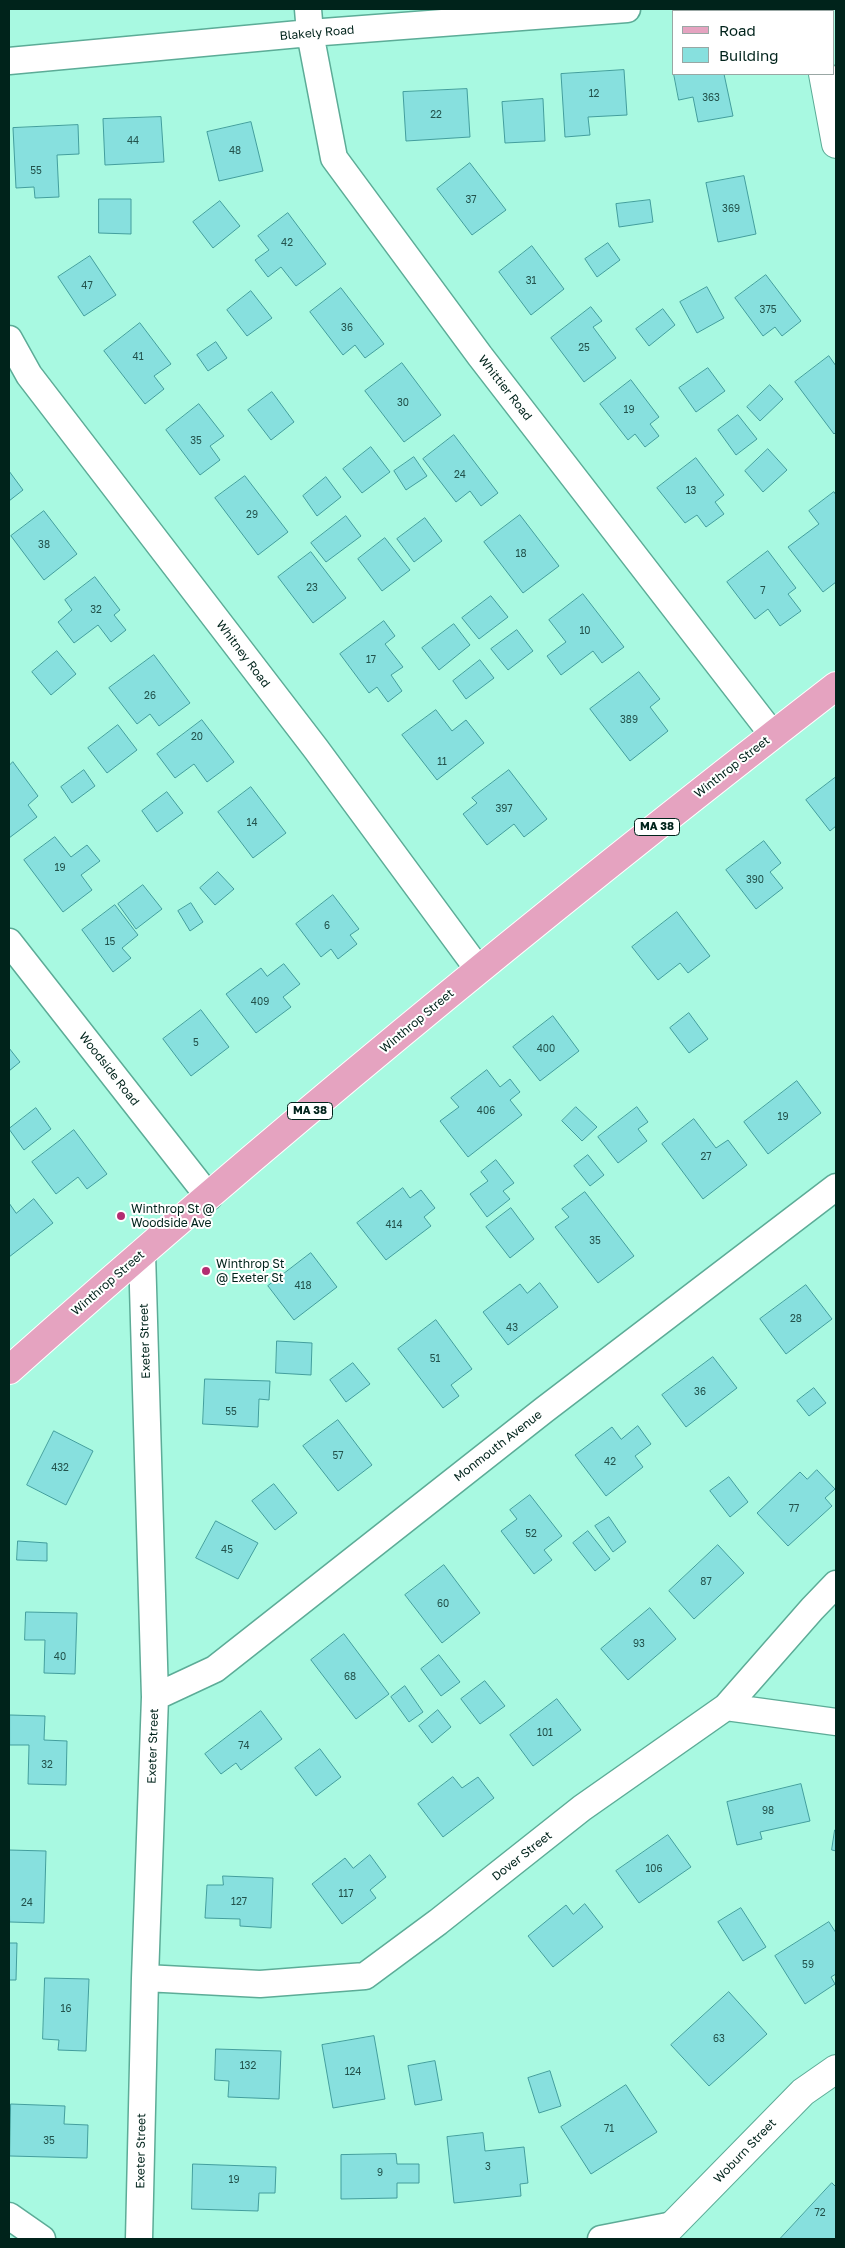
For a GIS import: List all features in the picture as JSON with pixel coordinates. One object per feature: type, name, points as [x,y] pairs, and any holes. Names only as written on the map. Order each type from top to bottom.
[{"type":"main road","name":"Winthrop Street","points":[[9,1370],[142,1253],[478,969],[836,686]]},
{"type":"street","name":"Blakely Road","points":[[9,61],[309,21],[627,9]]},
{"type":"street","name":"Whittier Road","points":[[309,21],[334,158],[480,356],[773,735]]},
{"type":"street","points":[[823,75],[836,144]]},
{"type":"street","name":"Whitney Road","points":[[9,339],[29,375],[316,749],[478,969]]},
{"type":"street","name":"Woodside Road","points":[[9,942],[209,1197]]},
{"type":"street","name":"Monmouth Avenue","points":[[154,1697],[215,1668],[544,1410],[836,1187]]},
{"type":"street","name":"Exeter Street","points":[[140,2239],[145,1978],[154,1697],[142,1253]]},
{"type":"street","name":"Dover Street","points":[[145,1978],[260,1984],[364,1976],[438,1922],[582,1808],[726,1708],[836,1584]]},
{"type":"street","points":[[726,1708],[836,1722]]},
{"type":"street","name":"Woburn Street","points":[[666,2232],[802,2092],[836,2069]]},
{"type":"street","points":[[9,2216],[42,2239]]},
{"type":"street","points":[[601,2239],[666,2232]]},
{"type":"building","points":[[624,70],[627,115],[588,117],[590,135],[565,137],[561,74]]},
{"type":"building","points":[[674,75],[724,75],[733,116],[698,122],[693,97],[679,100]]},
{"type":"building","points":[[467,89],[470,137],[406,141],[403,92]]},
{"type":"building","points":[[543,99],[545,141],[505,143],[502,102]]},
{"type":"building","points":[[161,117],[164,162],[105,165],[103,119]]},
{"type":"building","points":[[251,122],[263,171],[219,181],[207,132]]},
{"type":"building","points":[[78,125],[79,154],[57,155],[59,197],[35,198],[34,187],[16,188],[13,128]]},
{"type":"building","points":[[470,163],[506,210],[472,235],[437,189]]},
{"type":"building","points":[[744,176],[756,234],[718,242],[706,183]]},
{"type":"building","points":[[99,199],[131,199],[131,234],[99,233]]},
{"type":"building","points":[[650,200],[653,222],[619,227],[616,204]]},
{"type":"building","points":[[220,201],[240,226],[213,248],[193,222]]},
{"type":"building","points":[[288,213],[326,264],[296,286],[281,267],[268,277],[255,260],[269,250],[258,236]]},
{"type":"building","points":[[608,243],[620,260],[597,277],[585,259]]},
{"type":"building","points":[[532,246],[564,289],[531,315],[499,272]]},
{"type":"building","points":[[90,256],[116,295],[84,316],[58,277]]},
{"type":"building","points":[[766,275],[801,321],[782,336],[775,327],[763,336],[735,298]]},
{"type":"building","points":[[707,287],[724,318],[697,333],[680,302]]},
{"type":"building","points":[[341,288],[384,344],[365,358],[355,345],[343,355],[310,312]]},
{"type":"building","points":[[251,291],[272,318],[247,336],[227,310]]},
{"type":"building","points":[[591,307],[602,321],[593,327],[616,358],[584,382],[551,338]]},
{"type":"building","points":[[663,309],[675,325],[649,346],[636,329]]},
{"type":"building","points":[[140,323],[171,364],[154,376],[164,389],[145,404],[104,351]]},
{"type":"building","points":[[216,342],[227,358],[208,371],[197,355]]},
{"type":"building","points":[[829,356],[836,366],[836,432],[834,434],[795,382]]},
{"type":"building","points":[[402,363],[441,415],[404,442],[365,391]]},
{"type":"building","points":[[708,368],[725,391],[696,412],[679,388]]},
{"type":"building","points":[[631,380],[659,417],[650,424],[659,436],[645,447],[635,434],[628,440],[600,404]]},
{"type":"building","points":[[770,385],[783,399],[760,421],[747,407]]},
{"type":"building","points":[[272,392],[294,422],[271,440],[248,410]]},
{"type":"building","points":[[199,404],[224,436],[210,446],[220,460],[200,475],[166,430]]},
{"type":"building","points":[[738,415],[757,439],[736,455],[718,430]]},
{"type":"building","points":[[454,435],[498,493],[481,506],[470,491],[456,502],[423,459]]},
{"type":"building","points":[[371,447],[390,472],[362,493],[343,469]]},
{"type":"building","points":[[768,449],[787,470],[763,492],[745,471]]},
{"type":"building","points":[[414,457],[427,476],[406,490],[394,471]]},
{"type":"building","points":[[696,458],[724,495],[715,502],[724,514],[706,527],[697,515],[685,523],[657,488]]},
{"type":"building","points":[[9,471],[23,490],[9,501]]},
{"type":"building","points":[[245,476],[288,532],[258,555],[215,498]]},
{"type":"building","points":[[326,477],[341,497],[317,516],[303,496]]},
{"type":"building","points":[[834,492],[836,495],[836,582],[823,592],[788,547],[819,524],[809,511]]},
{"type":"building","points":[[44,511],[77,554],[44,580],[11,536]]},
{"type":"building","points":[[520,515],[559,566],[523,593],[484,542]]},
{"type":"building","points":[[346,516],[361,536],[326,562],[311,543]]},
{"type":"building","points":[[425,518],[442,541],[414,562],[397,539]]},
{"type":"building","points":[[385,538],[410,570],[382,591],[358,559]]},
{"type":"building","points":[[768,551],[796,588],[788,594],[801,611],[780,626],[768,609],[755,619],[727,582]]},
{"type":"building","points":[[311,552],[346,598],[313,623],[278,577]]},
{"type":"building","points":[[95,577],[120,610],[114,615],[126,630],[111,642],[98,625],[74,643],[58,622],[72,610],[65,600]]},
{"type":"building","points":[[583,594],[624,647],[602,663],[593,651],[561,675],[547,656],[566,642],[549,620]]},
{"type":"building","points":[[491,596],[508,617],[479,639],[462,618]]},
{"type":"building","points":[[384,621],[395,636],[385,644],[403,667],[391,675],[402,691],[388,702],[377,687],[369,693],[340,654]]},
{"type":"building","points":[[454,624],[470,645],[439,670],[422,648]]},
{"type":"building","points":[[517,630],[533,651],[508,670],[491,649]]},
{"type":"building","points":[[57,651],[76,674],[51,695],[32,672]]},
{"type":"building","points":[[154,655],[190,703],[159,726],[150,714],[137,724],[109,688]]},
{"type":"building","points":[[480,660],[494,678],[466,699],[453,681]]},
{"type":"building","points":[[639,672],[660,699],[650,707],[668,731],[630,761],[590,709]]},
{"type":"building","points":[[436,710],[452,731],[466,720],[484,743],[437,780],[402,735]]},
{"type":"building","points":[[202,720],[234,762],[207,782],[194,764],[175,778],[157,754]]},
{"type":"building","points":[[118,725],[137,750],[107,773],[88,748]]},
{"type":"building","points":[[13,762],[38,796],[28,805],[37,817],[9,838],[9,766]]},
{"type":"building","points":[[84,770],[95,786],[72,803],[61,787]]},
{"type":"building","points":[[509,770],[547,819],[524,837],[514,824],[487,845],[463,814],[477,803],[472,798]]},
{"type":"building","points":[[836,777],[836,826],[830,831],[806,800]]},
{"type":"building","points":[[251,787],[286,833],[253,858],[218,812]]},
{"type":"building","points":[[167,792],[183,813],[157,832],[142,811]]},
{"type":"building","points":[[55,837],[71,857],[87,845],[100,861],[81,875],[92,890],[63,912],[24,860]]},
{"type":"building","points":[[764,841],[781,863],[770,872],[783,888],[756,909],[726,870]]},
{"type":"building","points":[[218,872],[234,889],[215,905],[200,888]]},
{"type":"building","points":[[143,885],[162,909],[136,929],[118,904]]},
{"type":"building","points":[[333,895],[359,929],[350,935],[357,944],[338,959],[331,949],[321,957],[296,924]]},
{"type":"building","points":[[191,903],[203,922],[190,931],[178,911]]},
{"type":"building","points":[[115,905],[138,935],[122,948],[131,958],[113,972],[82,930]]},
{"type":"building","points":[[677,912],[710,956],[688,973],[680,963],[658,980],[632,947]]},
{"type":"building","points":[[284,964],[300,984],[283,997],[291,1007],[256,1033],[226,994],[261,968],[267,976]]},
{"type":"building","points":[[201,1010],[229,1047],[191,1076],[163,1039]]},
{"type":"building","points":[[689,1013],[708,1039],[689,1053],[670,1028]]},
{"type":"building","points":[[553,1016],[579,1051],[540,1081],[513,1047]]},
{"type":"building","points":[[9,1048],[20,1062],[9,1071]]},
{"type":"building","points":[[487,1070],[500,1087],[510,1079],[520,1092],[510,1100],[522,1115],[468,1157],[440,1121],[459,1107],[451,1098]]},
{"type":"building","points":[[797,1081],[821,1113],[768,1154],[744,1122]]},
{"type":"building","points":[[576,1107],[597,1127],[582,1141],[562,1121]]},
{"type":"building","points":[[637,1107],[648,1122],[638,1129],[647,1141],[618,1163],[598,1137]]},
{"type":"building","points":[[36,1108],[51,1129],[24,1150],[9,1129]]},
{"type":"building","points":[[694,1119],[716,1148],[728,1140],[747,1165],[703,1199],[662,1144]]},
{"type":"building","points":[[74,1130],[107,1174],[87,1189],[78,1177],[56,1194],[32,1162]]},
{"type":"building","points":[[588,1155],[604,1175],[590,1186],[574,1166]]},
{"type":"building","points":[[496,1160],[514,1183],[503,1191],[510,1199],[487,1217],[470,1194],[488,1181],[481,1172]]},
{"type":"building","points":[[403,1188],[410,1198],[421,1190],[435,1208],[424,1217],[431,1226],[386,1260],[357,1223]]},
{"type":"building","points":[[585,1192],[634,1256],[598,1283],[555,1227],[569,1217],[562,1209]]},
{"type":"building","points":[[34,1199],[53,1223],[9,1257],[9,1203],[16,1213]]},
{"type":"building","points":[[511,1208],[534,1239],[510,1258],[486,1227]]},
{"type":"building","points":[[311,1253],[337,1287],[294,1320],[268,1286]]},
{"type":"building","points":[[540,1283],[558,1307],[508,1345],[483,1312],[520,1284],[527,1293]]},
{"type":"building","points":[[806,1285],[832,1319],[786,1354],[760,1319]]},
{"type":"building","points":[[436,1320],[472,1369],[451,1385],[459,1396],[443,1408],[398,1349]]},
{"type":"building","points":[[277,1341],[312,1343],[311,1375],[276,1373]]},
{"type":"building","points":[[713,1357],[737,1388],[686,1427],[662,1395]]},
{"type":"building","points":[[353,1363],[370,1384],[346,1402],[330,1380]]},
{"type":"building","points":[[205,1379],[270,1381],[269,1400],[259,1399],[258,1427],[203,1424]]},
{"type":"building","points":[[814,1388],[826,1403],[809,1416],[797,1401]]},
{"type":"building","points":[[338,1420],[372,1465],[338,1491],[303,1446]]},
{"type":"building","points":[[638,1426],[651,1444],[635,1456],[643,1467],[606,1496],[575,1455],[612,1427],[621,1439]]},
{"type":"building","points":[[54,1431],[93,1451],[66,1505],[27,1485]]},
{"type":"building","points":[[817,1470],[835,1489],[825,1498],[832,1506],[788,1546],[757,1513],[800,1472],[807,1479]]},
{"type":"building","points":[[729,1477],[748,1502],[730,1517],[710,1491]]},
{"type":"building","points":[[274,1484],[297,1513],[275,1530],[252,1501]]},
{"type":"building","points":[[530,1495],[562,1536],[544,1550],[552,1560],[534,1574],[501,1531],[517,1519],[510,1510]]},
{"type":"building","points":[[609,1517],[626,1542],[613,1552],[595,1526]]},
{"type":"building","points":[[216,1521],[258,1543],[238,1579],[196,1558]]},
{"type":"building","points":[[588,1531],[610,1559],[595,1571],[573,1543]]},
{"type":"building","points":[[18,1541],[47,1543],[47,1561],[17,1560]]},
{"type":"building","points":[[718,1545],[744,1573],[694,1619],[669,1591]]},
{"type":"building","points":[[444,1565],[480,1613],[442,1643],[405,1595]]},
{"type":"building","points":[[650,1608],[676,1639],[628,1680],[601,1649]]},
{"type":"building","points":[[26,1612],[77,1613],[75,1674],[44,1673],[45,1640],[25,1640]]},
{"type":"building","points":[[344,1634],[389,1694],[356,1719],[311,1660]]},
{"type":"building","points":[[439,1655],[460,1682],[441,1696],[421,1669]]},
{"type":"building","points":[[485,1681],[505,1706],[480,1724],[461,1699]]},
{"type":"building","points":[[405,1686],[423,1712],[409,1722],[391,1697]]},
{"type":"building","points":[[557,1699],[581,1730],[533,1766],[510,1735]]},
{"type":"building","points":[[438,1710],[451,1727],[432,1743],[419,1726]]},
{"type":"building","points":[[261,1711],[282,1739],[241,1770],[236,1763],[221,1774],[205,1754]]},
{"type":"building","points":[[10,1715],[45,1716],[44,1740],[67,1741],[66,1785],[28,1784],[29,1745],[10,1745]]},
{"type":"building","points":[[320,1749],[341,1777],[316,1796],[295,1768]]},
{"type":"building","points":[[453,1777],[462,1788],[478,1777],[494,1798],[443,1837],[418,1804]]},
{"type":"building","points":[[801,1784],[810,1821],[760,1832],[762,1839],[737,1845],[727,1802]]},
{"type":"building","points":[[836,1830],[836,1851],[832,1850]]},
{"type":"building","points":[[668,1835],[691,1867],[639,1903],[616,1871]]},
{"type":"building","points":[[9,1850],[46,1851],[44,1923],[10,1922]]},
{"type":"building","points":[[370,1855],[386,1877],[370,1890],[376,1898],[342,1924],[312,1884],[345,1858],[353,1868]]},
{"type":"building","points":[[223,1876],[273,1878],[271,1928],[240,1926],[240,1919],[205,1918],[207,1885],[223,1885]]},
{"type":"building","points":[[585,1904],[603,1927],[553,1967],[528,1936],[566,1905],[573,1914]]},
{"type":"building","points":[[741,1908],[766,1947],[743,1961],[718,1922]]},
{"type":"building","points":[[829,1922],[836,1933],[836,1974],[831,1977],[835,1984],[805,2004],[775,1956]]},
{"type":"building","points":[[9,1943],[17,1943],[16,1980],[9,1980]]},
{"type":"building","points":[[45,1978],[89,1979],[86,2051],[58,2050],[59,2040],[43,2039]]},
{"type":"building","points":[[729,1992],[767,2034],[709,2086],[671,2045]]},
{"type":"building","points":[[374,2036],[385,2099],[333,2108],[322,2045]]},
{"type":"building","points":[[216,2049],[281,2051],[279,2099],[228,2097],[229,2081],[215,2080]]},
{"type":"building","points":[[435,2061],[442,2100],[415,2105],[408,2066]]},
{"type":"building","points":[[550,2071],[561,2106],[539,2113],[528,2078]]},
{"type":"building","points":[[626,2085],[657,2132],[591,2174],[561,2127]]},
{"type":"building","points":[[11,2104],[65,2106],[64,2124],[88,2125],[87,2158],[10,2156]]},
{"type":"building","points":[[483,2133],[485,2151],[524,2147],[528,2183],[520,2184],[521,2196],[454,2203],[447,2137]]},
{"type":"building","points":[[396,2154],[397,2164],[419,2164],[419,2183],[397,2183],[397,2198],[341,2199],[341,2155]]},
{"type":"building","points":[[193,2164],[276,2167],[275,2193],[259,2193],[258,2211],[192,2209]]},
{"type":"building","points":[[832,2183],[836,2187],[836,2239],[780,2239]]},
{"type":"place","name":"Winthrop St @ Woodside Ave","points":[[121,1216]]},
{"type":"place","name":"Winthrop St @ Exeter St","points":[[206,1271]]}]
